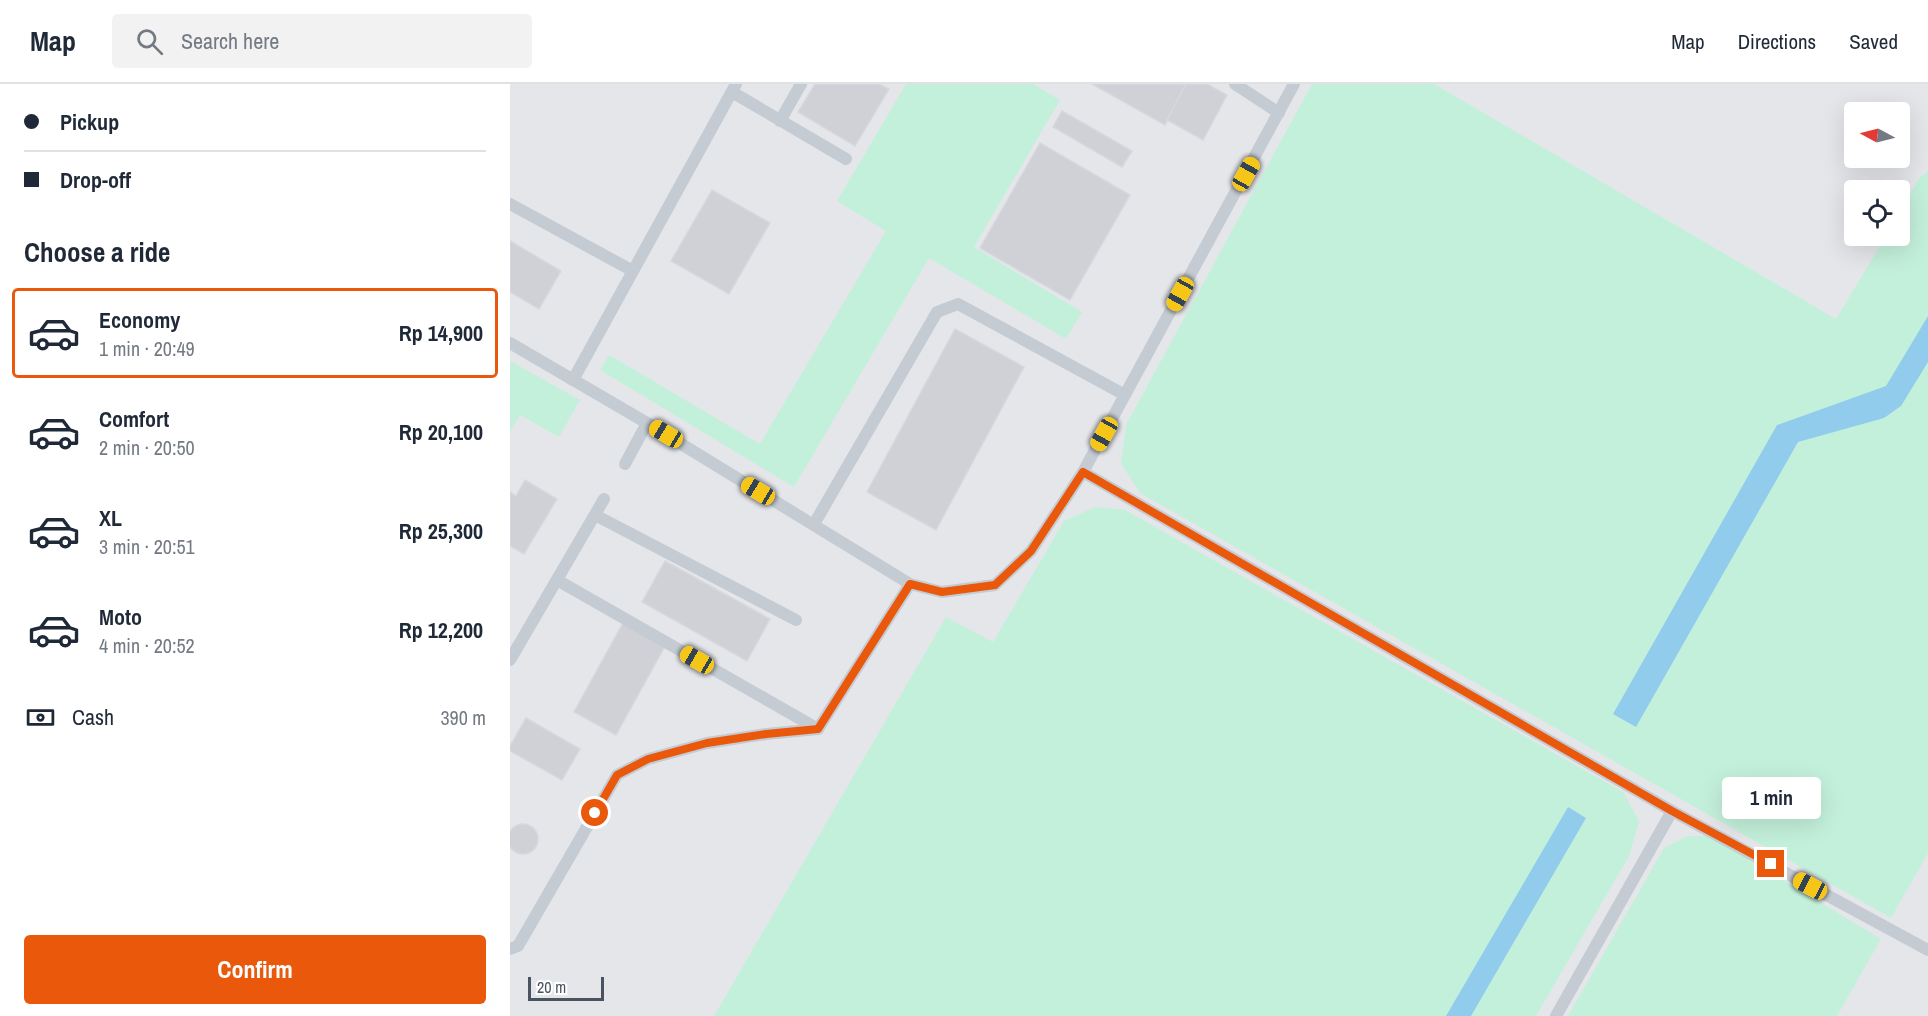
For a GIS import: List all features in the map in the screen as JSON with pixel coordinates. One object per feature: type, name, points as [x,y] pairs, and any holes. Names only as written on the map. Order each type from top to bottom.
[{"type":"lane","points":[[780,121],[801,84]]},
{"type":"lane","points":[[1235,84],[1279,113]]},
{"type":"lane","points":[[510,343],[647,423],[910,584],[942,592],[995,585],[1031,551],[1083,472],[1294,84]]},
{"type":"lane","points":[[573,380],[734,88],[780,121],[846,159]]},
{"type":"lane","points":[[510,204],[633,271]]},
{"type":"lane","points":[[814,524],[937,312],[958,304],[1125,395]]},
{"type":"lane","points":[[625,464],[647,423]]},
{"type":"lane","points":[[1083,472],[1672,811],[1928,950]]},
{"type":"lane","points":[[510,660],[604,499]]},
{"type":"lane","points":[[595,515],[796,620]]},
{"type":"lane","points":[[557,579],[818,729]]},
{"type":"lane","points":[[818,729],[910,584]]},
{"type":"lane","points":[[510,949],[518,946],[617,775],[648,759],[707,743],[818,729]]},
{"type":"lane","points":[[1556,1016],[1672,811]]},
{"type":"shaded area","points":[[510,84],[1928,84],[1928,1016],[510,1016]]},
{"type":"green space","points":[[906,84],[1033,84],[1060,100],[974,247],[1082,312],[1066,339],[929,258],[794,487],[600,370],[609,355],[760,444],[886,231],[837,201]]},
{"type":"green space","points":[[1312,84],[1434,84],[1836,319],[1880,246],[1910,246],[1910,194],[1920,177],[1928,171],[1928,853],[1891,918],[1140,493],[1121,464],[1126,425]]},
{"type":"green space","points":[[510,361],[580,400],[559,437],[520,415],[510,432]]},
{"type":"green space","points":[[1095,507],[1125,510],[1623,792],[1639,821],[1629,856],[1536,1016],[714,1016],[946,617],[993,642],[1064,521]]},
{"type":"green space","points":[[1688,836],[1710,836],[1881,939],[1837,1016],[1568,1016],[1664,848]]},
{"type":"water","points":[[1928,316],[1928,362],[1901,406],[1884,418],[1798,442],[1636,727],[1613,714],[1777,425],[1886,386]]},
{"type":"water","points":[[1568,807],[1586,818],[1471,1016],[1446,1016]]},
{"type":"building","points":[[815,84],[879,84],[889,89],[855,146],[798,112]]},
{"type":"building","points":[[1092,84],[1186,84],[1165,125]]},
{"type":"building","points":[[1186,84],[1207,84],[1227,95],[1203,140],[1167,120]]},
{"type":"building","points":[[1062,111],[1132,151],[1122,167],[1053,127]]},
{"type":"building","points":[[1040,143],[1130,195],[1070,300],[980,248]]},
{"type":"building","points":[[712,190],[770,223],[729,294],[671,261]]},
{"type":"building","points":[[510,241],[561,271],[539,309],[510,292]]},
{"type":"building","points":[[955,329],[1024,367],[936,530],[867,492]]},
{"type":"building","points":[[525,480],[557,499],[524,554],[510,546],[510,492],[516,496]]},
{"type":"building","points":[[665,561],[770,619],[747,661],[642,602]]},
{"type":"building","points":[[623,623],[665,646],[616,735],[574,712]]},
{"type":"building","points":[[526,718],[580,749],[562,780],[510,751],[510,746]]},
{"type":"building","points":[[523,824],[529,826],[538,839],[536,845],[529,852],[523,854],[517,852],[510,845],[510,833],[517,826]]},
{"type":"route","points":[[595,813],[617,775],[648,759],[707,743],[818,729],[910,584],[942,592],[995,585],[1031,551],[1083,472],[1672,811],[1771,864]]}]
